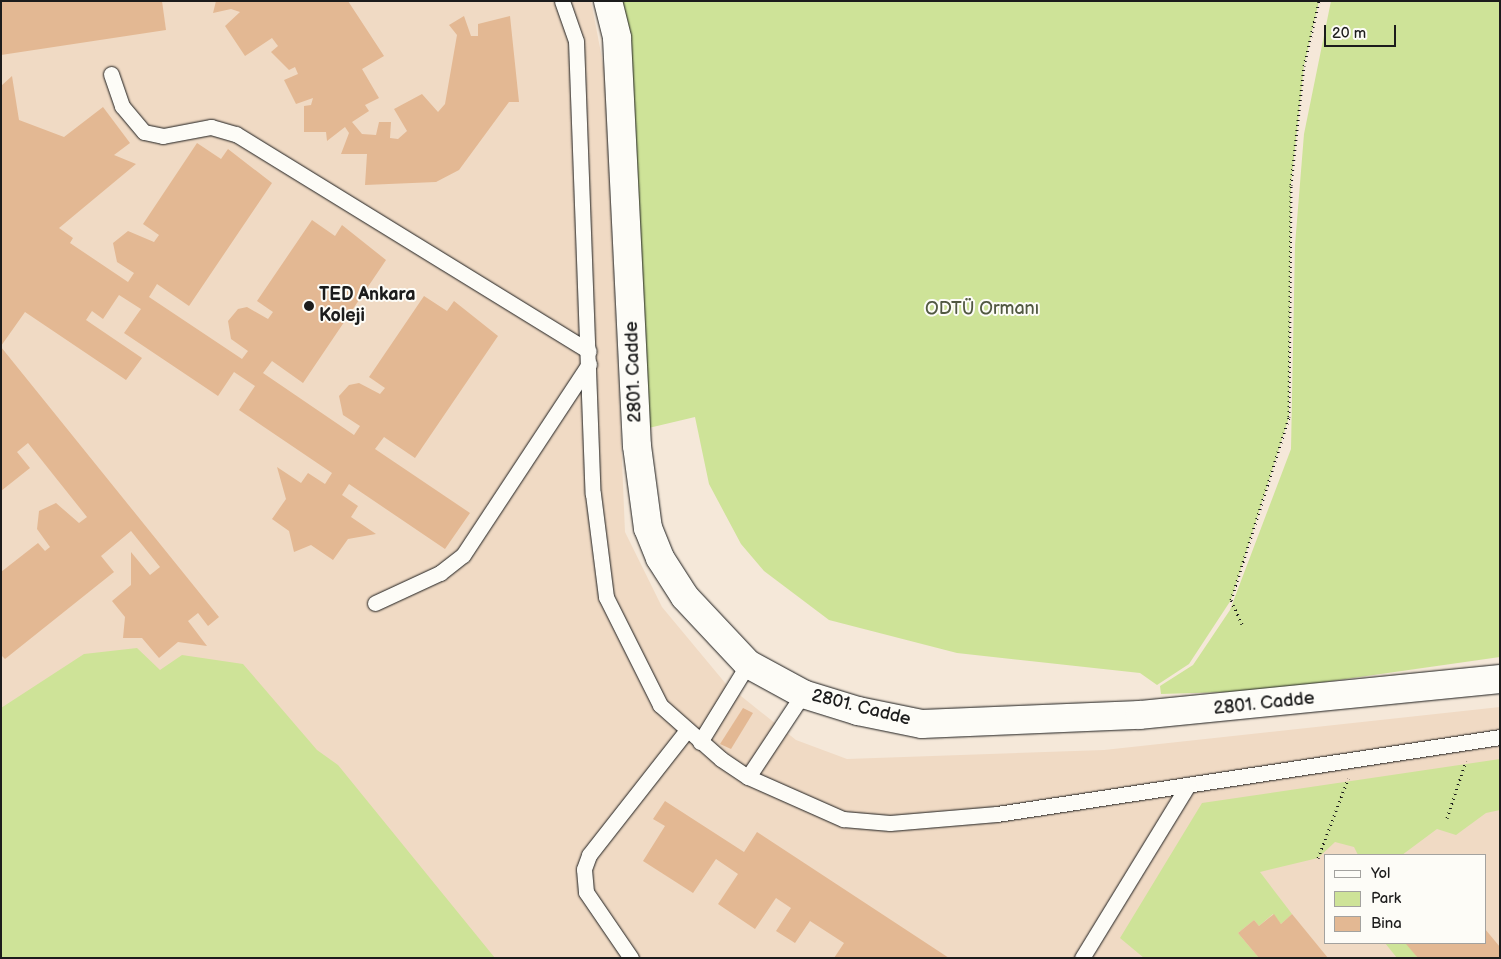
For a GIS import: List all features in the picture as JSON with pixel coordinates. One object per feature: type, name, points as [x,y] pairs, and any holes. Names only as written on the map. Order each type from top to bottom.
[{"type":"street","name":"2801. Cadde","points":[[608,1],[617,38],[636,439],[648,528],[660,558],[685,597],[748,664],[803,694],[858,711],[922,724],[1180,712],[1500,679]]},
{"type":"lane","points":[[562,1],[576,41],[594,494],[606,597],[660,705],[700,742],[748,777],[843,819],[890,823],[997,814],[1500,737]]},
{"type":"lane","points":[[111,74],[122,106],[144,132],[163,136],[211,126],[236,134],[589,358]]},
{"type":"lane","points":[[375,603],[440,573],[463,556],[589,358]]},
{"type":"lane","points":[[700,742],[748,664]]},
{"type":"lane","points":[[748,777],[803,694]]},
{"type":"lane","points":[[631,958],[586,892],[584,869],[589,855],[687,730]]},
{"type":"lane","points":[[1082,958],[1188,785]]},
{"type":"path","points":[[1242,624],[1230,600],[1289,417],[1291,185],[1304,66],[1319,1]]},
{"type":"path","points":[[1448,818],[1472,742]]},
{"type":"path","points":[[1318,858],[1356,759]]},
{"type":"shaded area","name":"TED Ankara Koleji","points":[[1,1],[591,1],[606,79],[625,532],[662,607],[726,684],[796,740],[847,759],[1104,750],[1500,707],[1500,958],[1,958]]},
{"type":"green space","name":"ODTÜ Ormanı","points":[[608,1],[1319,1],[1304,66],[1291,185],[1289,417],[1231,600],[1189,664],[1157,685],[1140,673],[957,653],[829,620],[764,571],[741,544],[709,484],[695,417],[636,431]]},
{"type":"green space","points":[[1331,1],[1500,1],[1500,657],[1261,691],[1161,694],[1160,686],[1193,665],[1230,610],[1291,449],[1295,245],[1304,134]]},
{"type":"green space","points":[[137,648],[160,670],[182,655],[243,664],[317,750],[338,765],[495,958],[1,958],[1,708],[84,654]]},
{"type":"green space","points":[[1500,759],[1500,810],[1486,813],[1456,835],[1437,829],[1403,854],[1358,854],[1354,847],[1335,842],[1318,858],[1260,872],[1292,914],[1281,924],[1273,914],[1259,926],[1254,920],[1238,933],[1259,958],[1144,958],[1120,938],[1202,803]]},
{"type":"green space","points":[[1386,944],[1408,944],[1418,958],[1397,958]]},
{"type":"building","points":[[1,1],[162,1],[166,30],[1,55]]},
{"type":"building","points":[[216,1],[348,1],[384,56],[362,69],[379,98],[365,105],[369,111],[352,122],[362,134],[376,135],[379,122],[391,122],[390,138],[398,139],[407,131],[394,109],[422,94],[438,112],[445,104],[457,35],[449,25],[464,16],[471,36],[478,36],[478,24],[510,16],[519,102],[509,102],[459,170],[436,182],[365,185],[367,154],[341,154],[349,133],[345,127],[327,141],[326,132],[304,132],[304,106],[311,105],[313,98],[296,104],[284,80],[298,74],[295,67],[289,70],[271,52],[278,46],[272,38],[245,56],[225,26],[240,12],[231,9],[213,13]]},
{"type":"building","points":[[12,76],[19,120],[64,137],[103,107],[130,143],[114,155],[136,164],[59,228],[73,238],[70,243],[128,282],[134,273],[117,262],[113,243],[128,231],[154,242],[159,235],[143,224],[197,143],[221,159],[228,149],[272,183],[189,306],[157,284],[149,297],[242,359],[248,351],[231,339],[228,321],[238,309],[247,307],[268,319],[273,312],[257,301],[312,220],[335,236],[342,225],[386,260],[303,383],[272,361],[263,373],[354,435],[360,426],[343,415],[339,396],[349,385],[359,383],[380,394],[385,388],[369,377],[424,296],[447,311],[454,301],[498,336],[415,458],[384,437],[375,449],[470,513],[445,549],[349,484],[342,495],[358,506],[351,517],[376,534],[348,539],[333,560],[311,545],[294,552],[289,531],[272,519],[286,499],[277,467],[301,483],[308,473],[325,484],[332,473],[239,410],[255,386],[234,372],[218,396],[124,333],[141,309],[119,295],[103,319],[92,311],[86,320],[142,358],[126,380],[25,312],[1,346],[1,86]]},
{"type":"building","points":[[1,347],[219,617],[208,626],[198,613],[188,621],[207,646],[178,642],[159,658],[142,638],[123,638],[125,617],[112,601],[131,585],[131,552],[150,575],[160,567],[131,531],[101,556],[114,572],[5,659],[1,655],[1,572],[38,543],[45,551],[50,547],[37,529],[39,511],[56,503],[79,523],[87,517],[28,443],[17,452],[30,468],[1,491]]},
{"type":"building","points":[[743,708],[753,713],[731,749],[720,744]]},
{"type":"building","points":[[665,801],[744,852],[757,832],[949,958],[834,958],[844,943],[810,921],[795,943],[776,931],[791,908],[776,898],[755,929],[718,904],[738,874],[716,859],[693,893],[643,861],[665,826],[653,819]]},
{"type":"building","points":[[1274,914],[1281,924],[1292,914],[1328,958],[1259,958],[1238,933],[1254,920],[1259,926]]},
{"type":"building","points":[[1486,930],[1500,947],[1500,958],[1418,958],[1406,944],[1486,944]]},
{"type":"place","name":"TED Ankara Koleji","points":[[309,306]]}]
